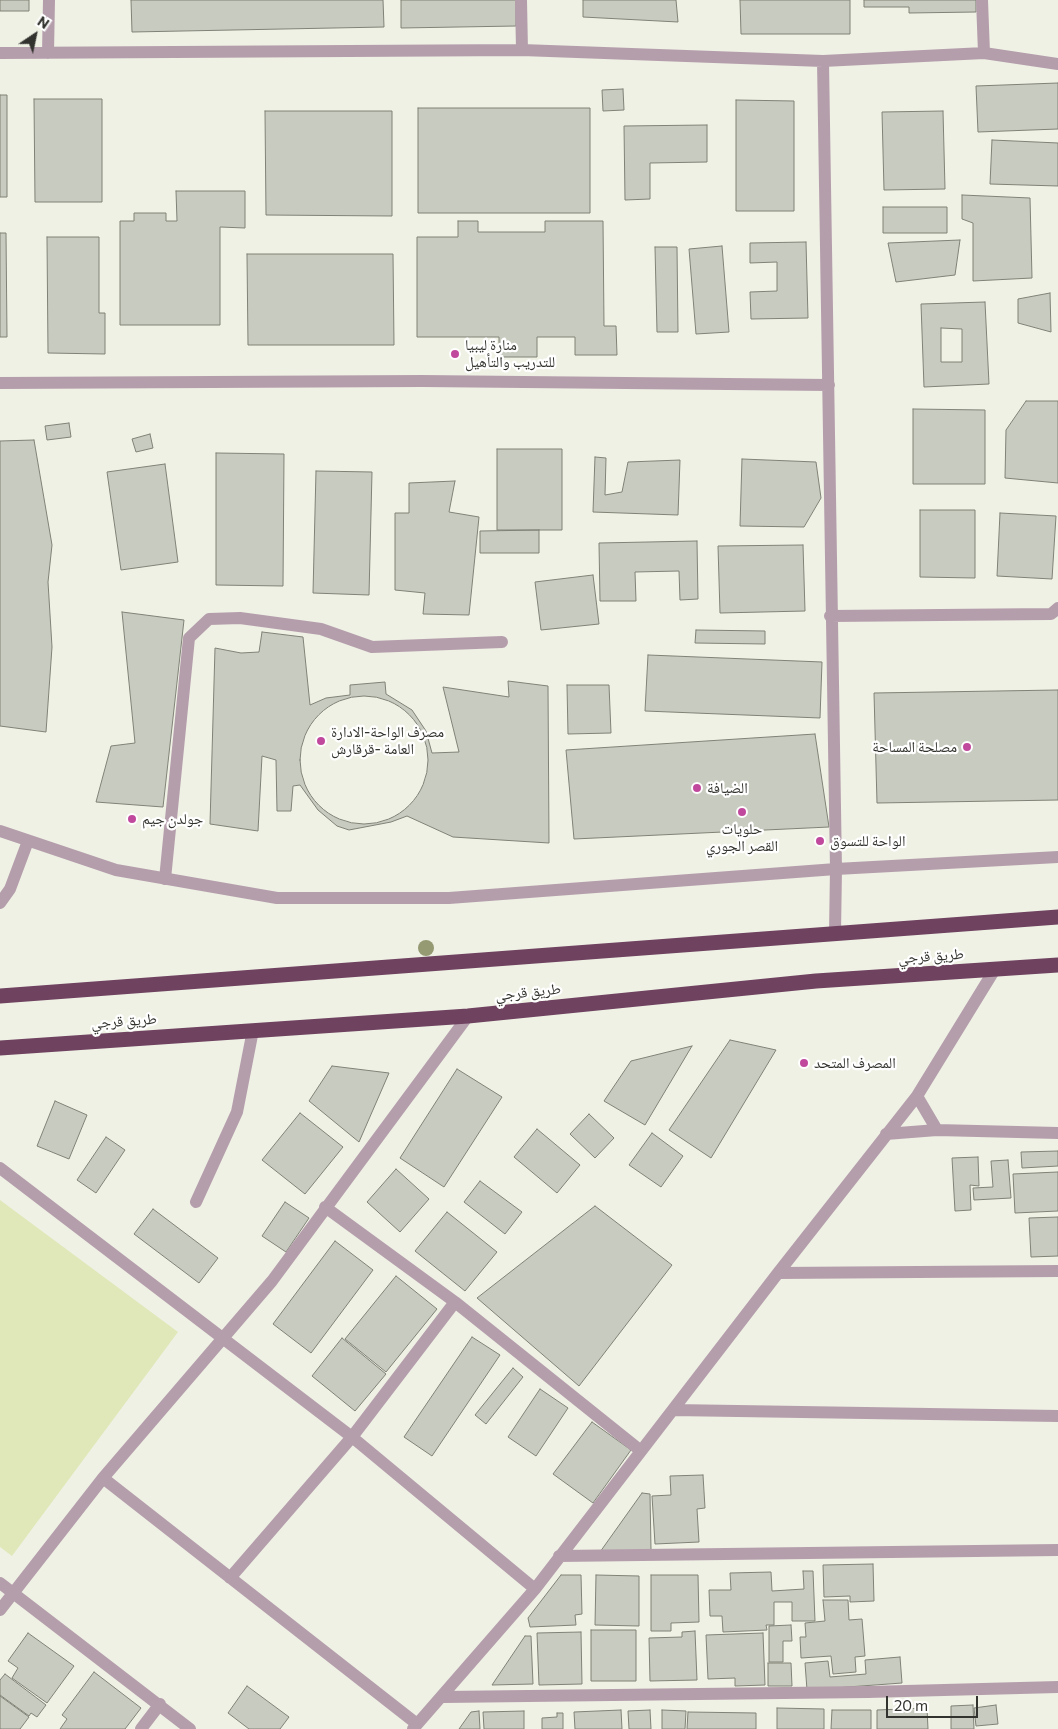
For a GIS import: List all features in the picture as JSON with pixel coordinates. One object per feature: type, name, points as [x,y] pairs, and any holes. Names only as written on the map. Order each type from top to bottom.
[{"type":"highway","name":"طريق قرجي","points":[[0,996],[1058,917]]},
{"type":"highway","name":"طريق قرجي","points":[[0,1048],[468,1016],[816,981],[1058,965]]},
{"type":"street","points":[[48,53],[49,0]]},
{"type":"street","points":[[521,0],[522,50]]},
{"type":"street","points":[[982,0],[984,53]]},
{"type":"street","points":[[0,52],[522,50],[823,61],[984,53],[1058,64]]},
{"type":"street","points":[[823,61],[829,386],[830,616],[836,869],[835,933]]},
{"type":"street","points":[[0,383],[422,381],[829,386]]},
{"type":"street","points":[[830,616],[1051,614],[1058,608]]},
{"type":"street","points":[[165,879],[189,638],[209,619],[240,618],[321,629],[372,647],[502,642]]},
{"type":"street","points":[[0,831],[116,870],[277,898],[449,898],[836,869],[1058,857]]},
{"type":"street","points":[[0,903],[10,889],[28,840]]},
{"type":"street","points":[[104,1478],[415,1726],[443,1697],[535,1589],[917,1096],[995,969]]},
{"type":"street","points":[[0,1610],[12,1592],[104,1478],[272,1281],[468,1016]]},
{"type":"street","points":[[196,1202],[237,1112],[253,1030]]},
{"type":"street","points":[[917,1096],[937,1130]]},
{"type":"street","points":[[886,1134],[937,1130],[1058,1133]]},
{"type":"street","points":[[0,1168],[352,1437],[535,1589]]},
{"type":"street","points":[[325,1207],[455,1302],[641,1452]]},
{"type":"street","points":[[778,1273],[1058,1270]]},
{"type":"street","points":[[230,1578],[352,1437],[455,1302]]},
{"type":"street","points":[[673,1410],[1058,1416]]},
{"type":"street","points":[[559,1556],[1058,1550]]},
{"type":"street","points":[[0,1583],[160,1704],[190,1729]]},
{"type":"street","points":[[443,1697],[1058,1688]]},
{"type":"street","points":[[141,1729],[160,1704]]},
{"type":"green space","points":[[0,1200],[178,1332],[12,1556],[0,1547]]},
{"type":"building","points":[[0,0],[29,0],[29,11],[0,11]]},
{"type":"building","points":[[131,0],[383,0],[384,27],[132,32]]},
{"type":"building","points":[[401,0],[516,0],[516,26],[401,28]]},
{"type":"building","points":[[583,0],[676,0],[678,22],[583,17]]},
{"type":"building","points":[[740,0],[850,0],[850,34],[741,34]]},
{"type":"building","points":[[864,0],[976,0],[976,12],[909,13],[909,7],[864,7]]},
{"type":"building","points":[[1058,83],[1058,129],[978,132],[976,86]]},
{"type":"building","points":[[623,89],[624,110],[603,111],[602,90]]},
{"type":"building","points":[[0,95],[7,95],[7,197],[0,197]]},
{"type":"building","points":[[34,99],[102,99],[102,202],[35,202]]},
{"type":"building","points":[[736,100],[794,101],[794,211],[736,211]]},
{"type":"building","points":[[418,108],[590,108],[590,213],[418,213]]},
{"type":"building","points":[[265,111],[392,111],[392,216],[266,215]]},
{"type":"building","points":[[943,111],[945,189],[884,190],[882,112]]},
{"type":"building","points":[[707,125],[707,162],[650,163],[650,199],[625,200],[624,126]]},
{"type":"building","points":[[992,140],[1058,143],[1058,186],[990,184]]},
{"type":"building","points":[[176,191],[245,191],[245,228],[220,227],[220,325],[120,325],[120,221],[134,221],[134,213],[166,213],[166,221],[177,221]]},
{"type":"building","points":[[962,195],[1030,198],[1032,278],[973,281],[973,223],[962,219]]},
{"type":"building","points":[[883,207],[947,207],[947,233],[883,233]]},
{"type":"building","points":[[458,221],[478,221],[478,232],[545,232],[545,221],[603,221],[604,326],[616,326],[617,355],[575,355],[575,337],[537,337],[537,357],[499,357],[499,337],[417,337],[417,237],[458,237]]},
{"type":"building","points":[[0,233],[6,233],[7,337],[0,337]]},
{"type":"building","points":[[47,237],[99,237],[99,313],[105,313],[105,354],[48,353]]},
{"type":"building","points":[[960,240],[955,275],[896,282],[888,243]]},
{"type":"building","points":[[806,242],[808,318],[751,319],[750,292],[777,291],[777,262],[750,263],[750,243]]},
{"type":"building","points":[[722,246],[729,332],[696,334],[689,249]]},
{"type":"building","points":[[655,247],[677,247],[678,332],[657,332]]},
{"type":"building","points":[[247,254],[393,254],[394,345],[248,345]]},
{"type":"building","points":[[1050,293],[1051,332],[1018,323],[1018,299]]},
{"type":"building","points":[[985,302],[989,384],[924,387],[921,304]]},
{"type":"building","points":[[941,328],[962,329],[962,362],[941,362]]},
{"type":"building","points":[[1026,401],[1058,401],[1058,483],[1005,478],[1006,430]]},
{"type":"building","points":[[913,409],[985,410],[985,484],[913,484]]},
{"type":"building","points":[[69,423],[71,437],[47,440],[45,426]]},
{"type":"building","points":[[150,434],[153,448],[136,452],[132,439]]},
{"type":"building","points":[[34,440],[52,545],[48,582],[52,647],[46,732],[0,726],[0,441]]},
{"type":"building","points":[[497,449],[562,449],[562,530],[497,530]]},
{"type":"building","points":[[216,453],[284,454],[283,586],[216,585]]},
{"type":"building","points":[[595,457],[606,458],[605,495],[622,492],[628,462],[680,460],[678,515],[593,512]]},
{"type":"building","points":[[742,459],[816,462],[821,498],[804,527],[740,526]]},
{"type":"building","points":[[165,464],[178,562],[121,570],[107,472]]},
{"type":"building","points":[[316,471],[372,472],[369,595],[313,593]]},
{"type":"building","points":[[455,481],[449,512],[479,517],[469,615],[423,614],[425,593],[395,590],[395,513],[409,513],[409,483]]},
{"type":"building","points":[[920,510],[975,510],[975,578],[920,577]]},
{"type":"building","points":[[1000,513],[1056,516],[1052,579],[997,576]]},
{"type":"building","points":[[539,530],[539,553],[480,553],[480,531]]},
{"type":"building","points":[[697,541],[698,599],[680,600],[679,571],[635,572],[636,601],[600,601],[599,543]]},
{"type":"building","points":[[803,545],[805,611],[720,613],[718,546]]},
{"type":"building","points":[[593,575],[599,624],[541,630],[535,582]]},
{"type":"building","points":[[122,612],[184,620],[163,807],[96,802],[111,746],[135,743]]},
{"type":"building","points":[[696,630],[765,631],[765,644],[695,643]]},
{"type":"building","name":"مصرف الواحة-الادارة العامة -قرقارش","points":[[262,632],[303,637],[310,705],[326,698],[350,695],[350,685],[385,682],[386,694],[412,710],[426,731],[432,753],[459,752],[443,687],[509,697],[508,681],[548,686],[549,843],[453,837],[407,816],[391,822],[349,830],[337,826],[318,810],[300,785],[293,786],[291,811],[277,811],[276,760],[262,756],[258,831],[210,824],[215,648],[241,653],[259,652]]},
{"type":"building","points":[[648,655],[822,662],[820,718],[645,711]]},
{"type":"building","points":[[567,685],[609,685],[611,733],[568,734]]},
{"type":"building","name":"مصلحة المساحة","points":[[1058,690],[1058,800],[877,803],[874,693]]},
{"type":"building","points":[[364,696],[389,701],[409,715],[423,735],[428,760],[423,785],[409,805],[389,819],[364,824],[339,819],[319,805],[305,785],[300,760],[305,735],[319,715],[339,701]]},
{"type":"building","name":"الضيافة","points":[[815,734],[829,827],[574,839],[566,750]]},
{"type":"building","points":[[730,1040],[776,1050],[711,1158],[669,1130]]},
{"type":"building","points":[[692,1046],[645,1125],[604,1101],[631,1061]]},
{"type":"building","points":[[332,1066],[389,1073],[359,1142],[309,1101]]},
{"type":"building","points":[[457,1069],[502,1097],[444,1187],[400,1158]]},
{"type":"building","points":[[55,1101],[87,1115],[69,1159],[37,1146]]},
{"type":"building","points":[[300,1113],[343,1147],[305,1194],[262,1160]]},
{"type":"building","points":[[589,1114],[614,1138],[595,1158],[570,1134]]},
{"type":"building","points":[[537,1129],[580,1165],[557,1193],[514,1157]]},
{"type":"building","points":[[652,1133],[683,1156],[661,1187],[629,1165]]},
{"type":"building","points":[[106,1137],[125,1150],[96,1193],[77,1180]]},
{"type":"building","points":[[1058,1151],[1058,1166],[1022,1168],[1021,1152]]},
{"type":"building","points":[[978,1157],[979,1186],[970,1185],[971,1210],[955,1211],[952,1158]]},
{"type":"building","points":[[1008,1160],[1011,1198],[974,1200],[973,1188],[993,1187],[991,1161]]},
{"type":"building","points":[[396,1169],[429,1199],[400,1232],[367,1202]]},
{"type":"building","points":[[1058,1172],[1058,1211],[1015,1213],[1013,1174]]},
{"type":"building","points":[[480,1181],[522,1212],[505,1234],[464,1202]]},
{"type":"building","points":[[285,1202],[309,1218],[286,1252],[262,1236]]},
{"type":"building","points":[[595,1206],[672,1265],[579,1386],[477,1298]]},
{"type":"building","points":[[153,1209],[218,1258],[199,1283],[134,1234]]},
{"type":"building","points":[[447,1212],[497,1252],[465,1291],[415,1251]]},
{"type":"building","points":[[1058,1217],[1058,1256],[1031,1257],[1029,1218]]},
{"type":"building","points":[[335,1241],[373,1270],[311,1353],[273,1324]]},
{"type":"building","points":[[396,1276],[437,1309],[386,1372],[345,1339]]},
{"type":"building","points":[[472,1337],[500,1355],[432,1456],[404,1437]]},
{"type":"building","points":[[342,1338],[386,1374],[355,1411],[312,1376]]},
{"type":"building","points":[[513,1368],[523,1377],[486,1424],[475,1415]]},
{"type":"building","points":[[540,1389],[568,1408],[536,1456],[508,1437]]},
{"type":"building","points":[[592,1422],[631,1450],[593,1503],[553,1474]]},
{"type":"building","points":[[703,1475],[705,1508],[697,1509],[699,1542],[655,1544],[652,1496],[671,1495],[670,1476]]},
{"type":"building","points":[[642,1493],[650,1494],[651,1550],[600,1552]]},
{"type":"building","points":[[873,1564],[874,1601],[850,1602],[850,1596],[824,1597],[823,1565]]},
{"type":"building","points":[[803,1571],[813,1571],[815,1621],[792,1621],[792,1602],[774,1602],[774,1625],[766,1625],[767,1630],[723,1632],[722,1616],[710,1616],[709,1590],[731,1590],[730,1573],[771,1572],[772,1591],[804,1589]]},
{"type":"building","points":[[561,1575],[581,1575],[582,1614],[575,1615],[576,1625],[530,1627],[528,1618]]},
{"type":"building","points":[[596,1575],[639,1576],[639,1626],[595,1625]]},
{"type":"building","points":[[651,1575],[698,1575],[699,1622],[671,1623],[671,1631],[651,1631]]},
{"type":"building","points":[[823,1600],[848,1600],[849,1620],[862,1619],[865,1656],[855,1657],[856,1672],[833,1674],[831,1656],[801,1658],[800,1637],[806,1637],[805,1623],[825,1621]]},
{"type":"building","points":[[791,1625],[792,1641],[783,1641],[783,1662],[769,1662],[769,1626]]},
{"type":"building","points":[[591,1630],[636,1630],[636,1681],[591,1681]]},
{"type":"building","points":[[695,1631],[697,1680],[650,1681],[649,1638],[682,1637],[682,1632]]},
{"type":"building","points":[[581,1632],[582,1684],[539,1685],[537,1633]]},
{"type":"building","points":[[28,1633],[74,1666],[47,1703],[12,1678],[18,1668],[8,1661]]},
{"type":"building","points":[[763,1633],[765,1685],[735,1686],[735,1678],[708,1679],[706,1635]]},
{"type":"building","points":[[525,1636],[531,1636],[533,1684],[492,1685]]},
{"type":"building","points":[[900,1657],[902,1683],[807,1690],[805,1663],[828,1661],[830,1677],[866,1674],[865,1660]]},
{"type":"building","points":[[768,1663],[791,1663],[792,1686],[768,1686]]},
{"type":"building","points":[[94,1672],[141,1708],[125,1729],[60,1729],[67,1719],[62,1715]]},
{"type":"building","points":[[5,1674],[46,1705],[37,1717],[31,1713],[29,1716],[0,1695],[0,1680]]},
{"type":"building","points":[[247,1686],[289,1717],[280,1729],[249,1729],[228,1713]]},
{"type":"building","points":[[0,1696],[29,1717],[20,1729],[0,1729]]},
{"type":"building","points":[[973,1705],[974,1729],[951,1729],[951,1706]]},
{"type":"building","points":[[996,1705],[998,1724],[976,1726],[974,1708]]},
{"type":"building","points":[[777,1708],[824,1709],[824,1729],[777,1729]]},
{"type":"building","points":[[927,1708],[928,1729],[877,1729],[877,1710]]},
{"type":"building","points":[[621,1710],[622,1729],[575,1729],[574,1712]]},
{"type":"building","points":[[650,1710],[651,1729],[629,1729],[628,1711]]},
{"type":"building","points":[[662,1710],[686,1711],[685,1729],[662,1729]]},
{"type":"building","points":[[832,1710],[871,1710],[871,1729],[831,1729]]},
{"type":"building","points":[[479,1711],[480,1729],[459,1729],[471,1712]]},
{"type":"building","points":[[524,1711],[524,1729],[484,1729],[483,1712]]},
{"type":"building","points":[[688,1712],[756,1713],[756,1729],[687,1729]]},
{"type":"building","points":[[557,1713],[563,1713],[563,1729],[542,1729],[542,1718],[557,1717]]},
{"type":"place","name":"منارة ليبيا للتدريب والتأهيل","points":[[455,354]]},
{"type":"place","name":"مصرف الواحة-الادارة العامة -قرقارش","points":[[321,741]]},
{"type":"place","name":"مصلحة المساحة","points":[[967,747]]},
{"type":"place","name":"الضيافة","points":[[697,788]]},
{"type":"place","name":"حلويات القصر الجوري","points":[[742,812]]},
{"type":"place","name":"جولدن جيم","points":[[132,819]]},
{"type":"place","name":"الواحة للتسوق","points":[[820,841]]},
{"type":"place","name":"المصرف المتحد","points":[[804,1063]]}]
